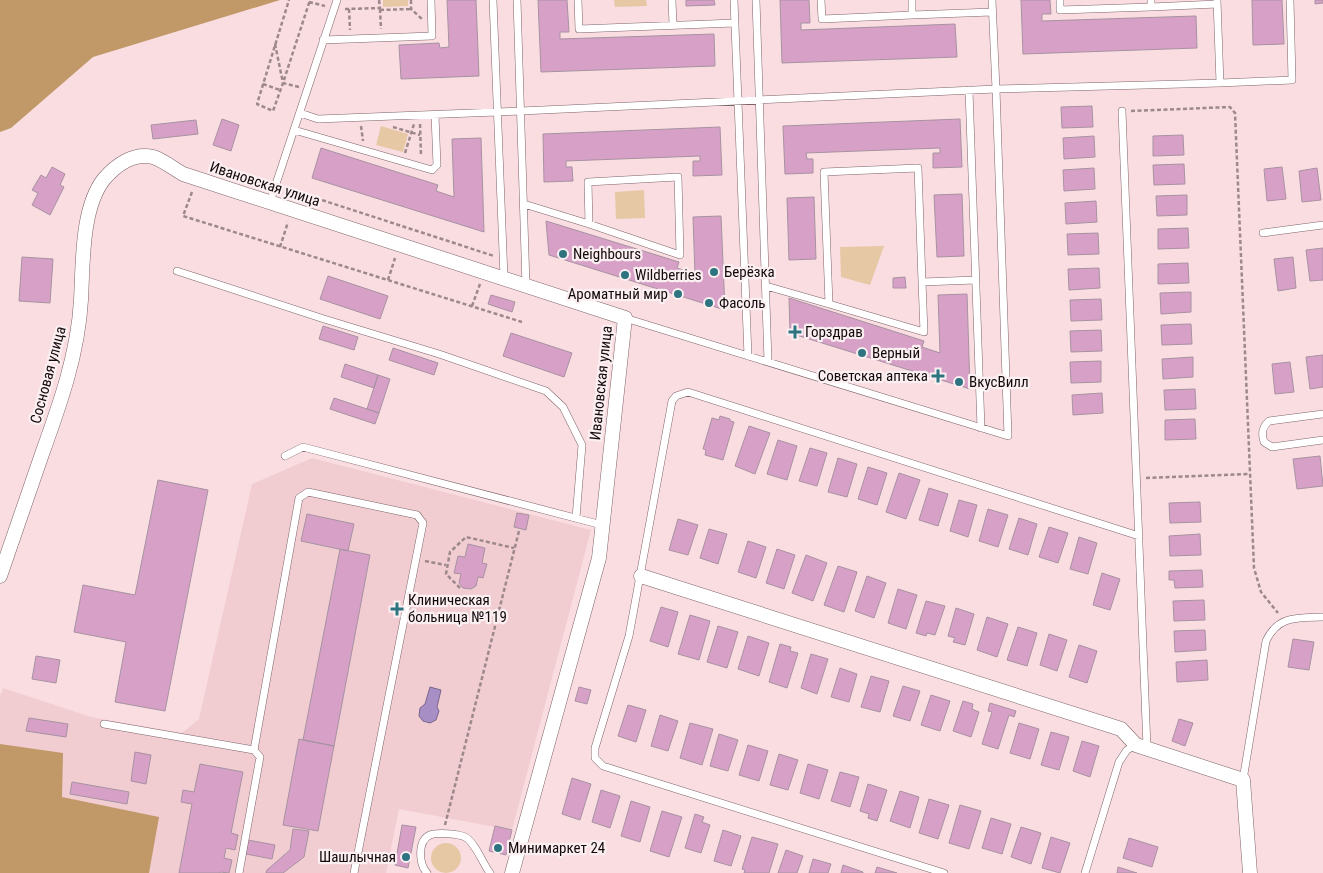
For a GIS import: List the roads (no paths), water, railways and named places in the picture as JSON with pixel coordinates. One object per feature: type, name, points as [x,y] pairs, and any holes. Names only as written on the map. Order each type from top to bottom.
[{"type":"street","name":"Сосновая улица","points":[[0,576],[61,401],[76,346],[81,302],[83,251],[91,205],[103,180],[119,165],[136,156],[153,157],[190,176]]},
{"type":"street","name":"Ивановская улица","points":[[190,176],[625,318],[599,558],[512,873]]},
{"type":"street","points":[[641,576],[1121,729],[1142,746],[1243,780],[1250,873]]},
{"type":"lane","points":[[270,202],[337,0]]},
{"type":"lane","points":[[323,40],[432,36],[431,0]]},
{"type":"lane","points":[[493,0],[504,278]]},
{"type":"lane","points":[[517,0],[526,286]]},
{"type":"lane","points":[[578,0],[579,29],[735,23]]},
{"type":"lane","points":[[672,0],[673,25]]},
{"type":"lane","points":[[734,0],[748,356]]},
{"type":"lane","points":[[756,0],[768,362]]},
{"type":"lane","points":[[821,0],[822,19],[992,12]]},
{"type":"lane","points":[[912,0],[912,16]]},
{"type":"lane","points":[[625,318],[1008,436],[992,0]]},
{"type":"lane","points":[[1060,0],[1060,10],[1151,3],[1217,2],[1220,83]]},
{"type":"lane","points":[[300,113],[318,119],[381,117],[969,90],[1292,80],[1290,0]]},
{"type":"lane","points":[[969,90],[981,428]]},
{"type":"lane","points":[[1085,873],[1119,762],[1127,750],[1142,746],[1139,536],[1122,111]]},
{"type":"lane","points":[[294,130],[432,170],[437,165],[435,114]]},
{"type":"lane","points":[[766,286],[924,332],[918,168],[824,172],[829,304]]},
{"type":"lane","points":[[524,204],[680,255],[678,177],[588,182],[589,224]]},
{"type":"lane","points":[[1263,233],[1323,225]]},
{"type":"lane","points":[[177,271],[546,390],[563,407],[582,445],[576,518]]},
{"type":"lane","points":[[922,282],[976,280]]},
{"type":"lane","points":[[944,873],[603,766],[595,758],[595,748],[629,636],[672,401],[676,396],[688,392],[1139,536]]},
{"type":"lane","points":[[1323,414],[1270,421],[1265,424],[1262,431],[1264,442],[1272,447],[1323,440]]},
{"type":"lane","points":[[285,456],[303,447],[602,525]]},
{"type":"lane","points":[[254,750],[299,498],[308,492],[417,515],[423,523],[354,873]]},
{"type":"lane","points":[[1243,780],[1266,641],[1270,632],[1276,625],[1294,618],[1323,617]]},
{"type":"lane","points":[[104,724],[254,750],[260,757],[238,873]]},
{"type":"lane","points":[[428,873],[424,869],[420,856],[424,840],[431,834],[442,833],[465,837],[476,847],[481,860],[490,873]]},
{"type":"place","name":"Neighbours","points":[[563,254]]},
{"type":"place","name":"Берёзка","points":[[714,272]]},
{"type":"place","name":"Wildberries","points":[[625,275]]},
{"type":"place","name":"Ароматный мир","points":[[678,294]]},
{"type":"place","name":"Фасоль","points":[[709,303]]},
{"type":"place","name":"Горздрав","points":[[795,332]]},
{"type":"place","name":"Верный","points":[[862,353]]},
{"type":"place","name":"Советская аптека","points":[[938,376]]},
{"type":"place","name":"ВкусВилл","points":[[959,382]]},
{"type":"place","name":"Клиническая больница №119","points":[[397,609]]},
{"type":"place","name":"Минимаркет 24","points":[[498,848]]},
{"type":"place","name":"Шашлычная","points":[[406,857]]}]
